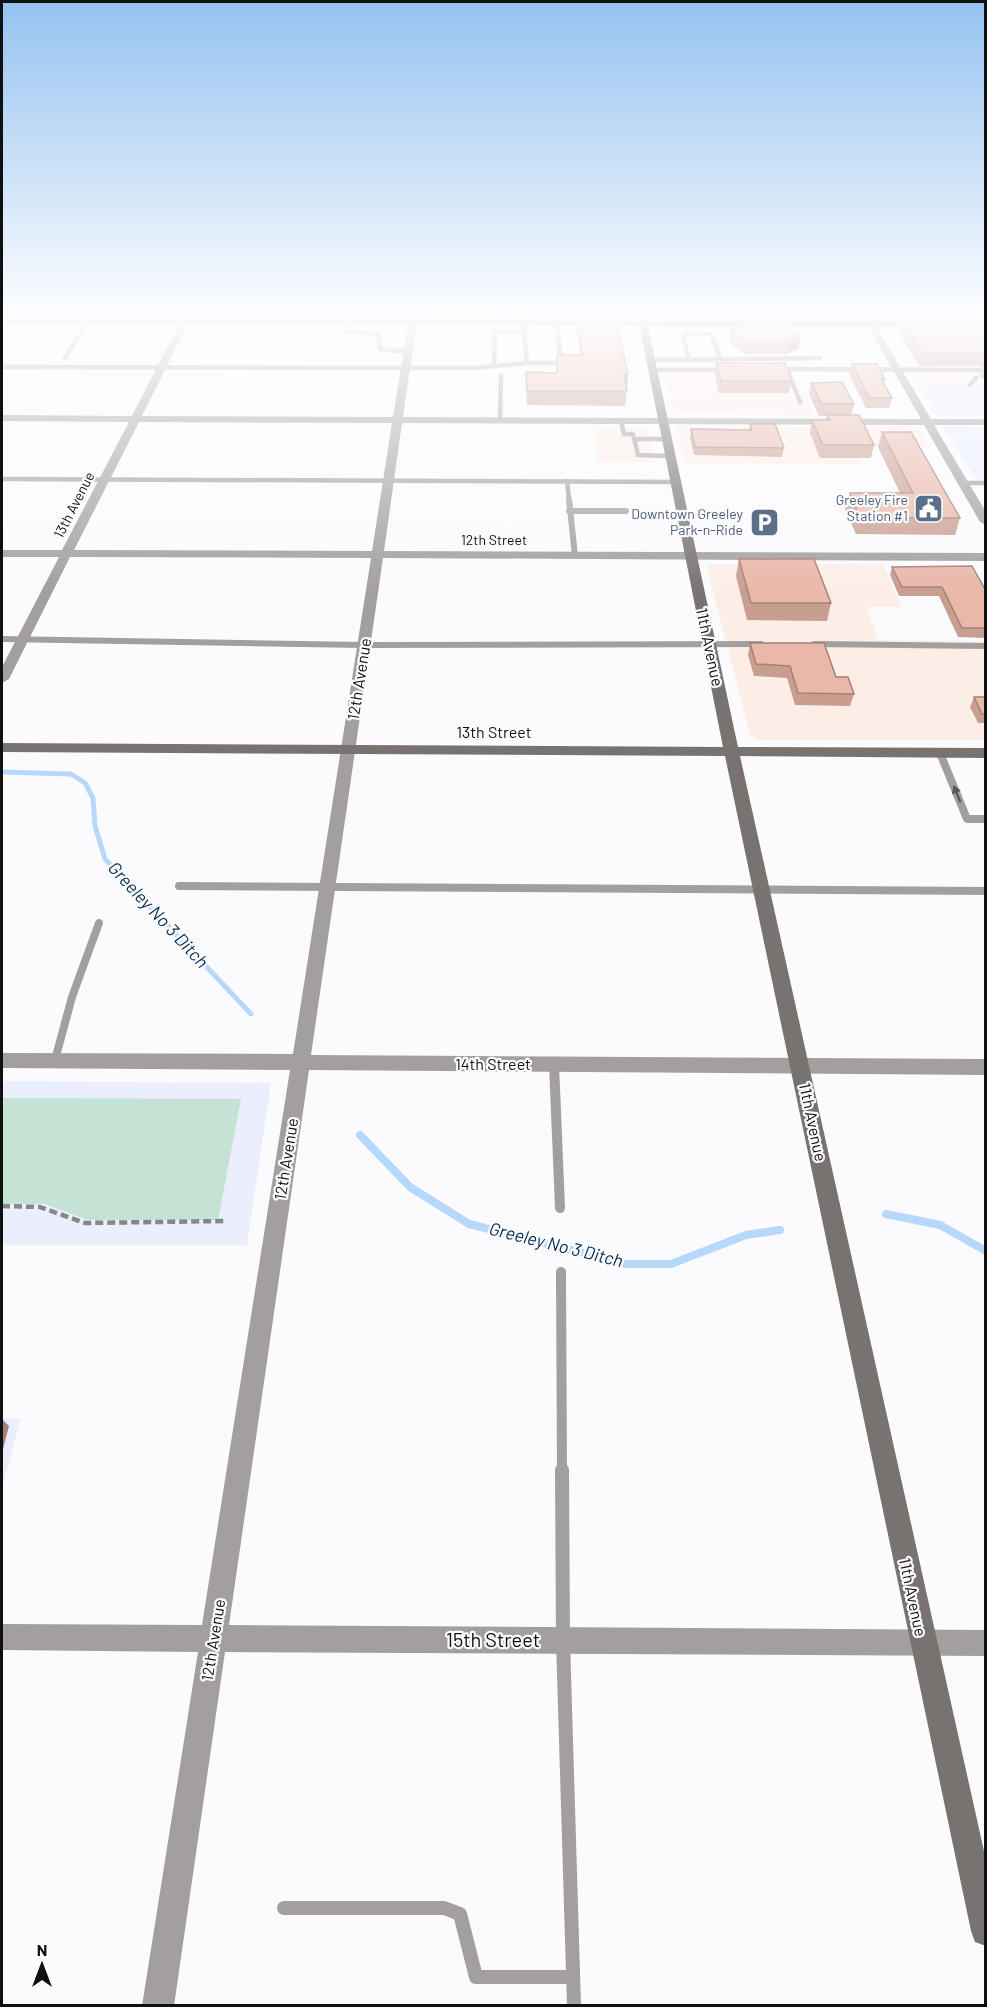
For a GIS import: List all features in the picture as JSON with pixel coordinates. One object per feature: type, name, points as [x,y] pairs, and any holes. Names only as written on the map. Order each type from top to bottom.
[{"type":"main road","name":"11th Avenue","points":[[660,407],[732,752],[986,1931]]},
{"type":"main road","name":"13th Street","points":[[2,748],[986,753]]},
{"type":"street","name":"13th Avenue","points":[[2,679],[141,407]]},
{"type":"street","name":"12th Avenue","points":[[158,2006],[400,407]]},
{"type":"street","points":[[919,407],[986,522]]},
{"type":"street","points":[[2,418],[986,422]]},
{"type":"street","name":"12th Street","points":[[2,553],[986,557]]},
{"type":"street","name":"14th Street","points":[[2,1060],[986,1067]]},
{"type":"street","name":"15th Street","points":[[2,1637],[986,1643]]},
{"type":"lane","points":[[500,407],[500,420]]},
{"type":"lane","points":[[621,421],[624,434],[633,434],[638,455],[670,456]]},
{"type":"lane","points":[[634,439],[667,439]]},
{"type":"lane","points":[[2,479],[676,482]]},
{"type":"lane","points":[[567,481],[575,556]]},
{"type":"lane","points":[[963,483],[986,483]]},
{"type":"lane","points":[[569,511],[626,511]]},
{"type":"lane","points":[[2,639],[364,645],[774,644]]},
{"type":"lane","points":[[808,644],[986,646]]},
{"type":"lane","points":[[940,753],[967,819],[986,819]]},
{"type":"lane","points":[[179,886],[327,889],[986,891]]},
{"type":"lane","points":[[55,1060],[72,997],[99,923]]},
{"type":"lane","points":[[554,1064],[560,1208]]},
{"type":"lane","points":[[561,1272],[563,1640],[574,2006]]},
{"type":"lane","points":[[284,1908],[444,1908],[460,1914],[466,1929],[471,1965],[476,1977],[573,1977]]},
{"type":"path","points":[[2,1206],[40,1207],[85,1223],[225,1221]]},
{"type":"shaded area","points":[[673,407],[810,407],[814,415],[679,413],[674,411]]},
{"type":"shaded area","points":[[985,407],[985,416],[943,417],[931,413],[930,410],[933,408]]},
{"type":"shaded area","points":[[908,426],[921,431],[927,447],[859,447],[855,451],[861,464],[685,463],[676,427]]},
{"type":"shaded area","points":[[948,426],[985,428],[985,481],[977,481],[948,434],[944,433],[944,429]]},
{"type":"shaded area","points":[[594,427],[647,427],[654,462],[598,462]]},
{"type":"shaded area","points":[[706,564],[883,564],[902,607],[867,607],[878,640],[985,641],[985,740],[758,740],[750,735]]},
{"type":"shaded area","points":[[2,1081],[271,1083],[247,1245],[3,1245],[2,1250]]},
{"type":"shaded area","points":[[2,1418],[21,1419],[2,1487]]},
{"type":"green space","points":[[2,1098],[241,1099],[218,1220],[87,1220],[45,1204],[2,1204]]},
{"type":"building","points":[[827,415],[859,415],[874,445],[823,445],[812,420],[830,420]]},
{"type":"building","points":[[750,424],[775,424],[784,448],[695,447],[691,429],[752,430]]},
{"type":"building","points":[[882,432],[911,432],[960,518],[860,518],[850,493],[913,493]]},
{"type":"building","points":[[739,559],[814,559],[831,603],[751,603]]},
{"type":"building","points":[[972,566],[986,591],[986,628],[962,628],[942,587],[902,587],[892,567]]},
{"type":"building","points":[[750,643],[824,643],[836,677],[848,677],[854,694],[798,693],[790,666],[756,664]]},
{"type":"building","points":[[974,697],[986,697],[986,714],[982,714]]},
{"type":"waterway","name":"Greeley No 3 Ditch","points":[[2,772],[71,774],[85,783],[93,798],[95,826],[105,859],[251,1014]]},
{"type":"waterway","name":"Greeley No 3 Ditch","points":[[360,1135],[410,1187],[469,1224],[626,1264],[671,1264],[746,1235],[780,1230]]},
{"type":"waterway","name":"Greeley No 3 Ditch","points":[[886,1214],[940,1225],[986,1251]]},
{"type":"place","name":"Greeley Fire Station #1","points":[[929,508]]},
{"type":"place","name":"Downtown Greeley Park-n-Ride","points":[[764,522]]}]
